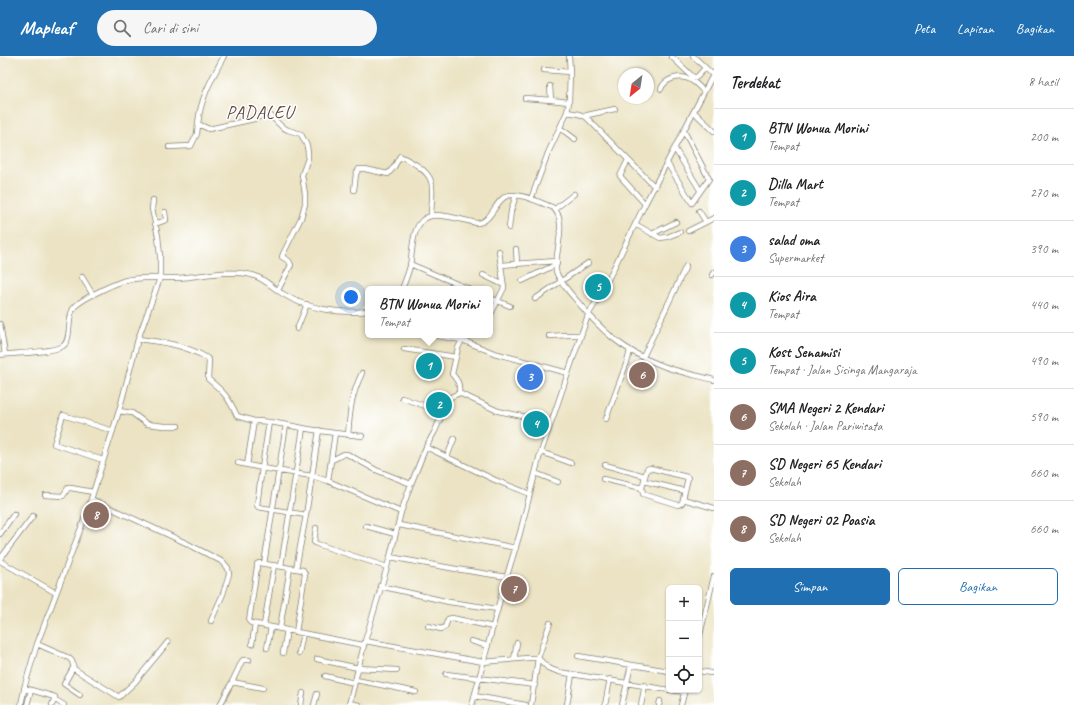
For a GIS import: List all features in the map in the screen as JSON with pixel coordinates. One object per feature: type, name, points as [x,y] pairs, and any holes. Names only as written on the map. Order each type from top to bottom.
[{"type":"street","points":[[169,147],[191,146],[197,134],[203,98],[211,79],[224,56]]},
{"type":"street","points":[[531,199],[548,153],[567,112],[569,102],[569,56]]},
{"type":"street","points":[[671,56],[693,77],[697,77],[705,68]]},
{"type":"street","points":[[472,705],[541,452],[588,315],[614,270],[645,204],[713,74],[693,56]]},
{"type":"street","points":[[544,70],[570,72]]},
{"type":"street","points":[[661,89],[664,83],[670,79],[684,78],[695,83],[704,92]]},
{"type":"street","points":[[550,86],[551,100]]},
{"type":"street","points":[[525,98],[569,102]]},
{"type":"street","points":[[583,116],[615,109]]},
{"type":"street","points":[[567,112],[583,116],[596,126],[655,187]]},
{"type":"street","points":[[694,112],[714,131]]},
{"type":"street","points":[[198,124],[208,129],[254,119],[267,114],[272,116],[282,127],[303,136],[308,153],[306,165],[302,175],[305,204],[301,218],[282,257],[289,261],[291,265],[278,290]]},
{"type":"street","points":[[560,128],[575,139]]},
{"type":"street","points":[[667,163],[692,203],[709,179],[684,131]]},
{"type":"street","points":[[675,149],[700,190]]},
{"type":"street","points":[[354,190],[356,174],[359,169],[388,174],[400,156],[412,162],[429,177],[432,183],[431,216]]},
{"type":"street","points":[[628,160],[620,176],[645,204]]},
{"type":"street","points":[[555,209],[574,194]]},
{"type":"street","points":[[509,228],[511,211],[516,195]]},
{"type":"street","points":[[403,286],[410,264],[415,233],[418,225],[422,221],[431,216],[439,215],[482,223],[487,219],[502,199],[507,196],[516,195],[531,199],[555,209],[560,220],[556,272],[561,281],[588,315],[613,339],[630,350],[658,364],[714,380]]},
{"type":"street","points":[[21,705],[24,688],[37,644],[91,499],[119,411],[138,339],[160,278],[160,256],[158,236],[152,209],[153,200]]},
{"type":"street","points":[[699,211],[706,222]]},
{"type":"street","points":[[155,224],[166,220],[165,212]]},
{"type":"street","points":[[688,231],[714,218]]},
{"type":"street","points":[[652,234],[676,222]]},
{"type":"street","points":[[635,224],[652,234],[664,238],[680,232]]},
{"type":"street","points":[[516,249],[517,264]]},
{"type":"street","points":[[493,310],[504,288],[499,251]]},
{"type":"street","points":[[501,265],[557,262]]},
{"type":"street","points":[[522,281],[557,262]]},
{"type":"street","points":[[535,299],[588,263]]},
{"type":"street","points":[[410,264],[462,286]]},
{"type":"street","points":[[642,356],[686,266]]},
{"type":"street","points":[[0,324],[3,354],[50,349],[65,344],[72,309],[76,304],[101,290],[128,280],[243,273],[257,276],[284,295],[306,304],[342,312],[365,311]]},
{"type":"street","points":[[483,275],[504,285]]},
{"type":"street","points":[[82,277],[93,295]]},
{"type":"street","points":[[167,283],[168,278]]},
{"type":"street","points":[[493,299],[510,306]]},
{"type":"street","points":[[297,329],[306,304]]},
{"type":"street","points":[[549,336],[582,335]]},
{"type":"street","points":[[450,338],[462,340],[494,353],[568,372]]},
{"type":"street","points":[[138,339],[178,345],[190,349],[207,358],[209,360],[208,379],[222,391],[230,401],[237,416],[254,421],[362,436]]},
{"type":"street","points":[[359,705],[349,704],[380,586],[390,557],[401,512],[411,484],[426,447],[435,431],[449,398],[458,393],[460,387],[459,383],[452,374],[462,340]]},
{"type":"street","points":[[404,348],[456,357]]},
{"type":"street","points":[[606,419],[630,350]]},
{"type":"street","points":[[348,435],[351,402],[362,372]]},
{"type":"street","points":[[458,393],[498,411],[551,422]]},
{"type":"street","points":[[402,398],[443,412]]},
{"type":"street","points":[[119,411],[132,413],[147,424],[178,426]]},
{"type":"street","points":[[103,460],[54,444],[63,416],[113,431]]},
{"type":"street","points":[[247,465],[254,421]]},
{"type":"street","points":[[269,422],[257,505],[258,507],[306,514]]},
{"type":"street","points":[[264,564],[286,425]]},
{"type":"street","points":[[281,566],[303,428]]},
{"type":"street","points":[[296,569],[319,430]]},
{"type":"street","points":[[328,481],[335,433]]},
{"type":"street","points":[[447,457],[454,439]]},
{"type":"street","points":[[426,447],[495,480],[530,494]]},
{"type":"street","points":[[541,452],[571,463]]},
{"type":"street","points":[[332,460],[347,454],[376,470],[411,484]]},
{"type":"street","points":[[238,463],[312,476],[328,481],[401,512]]},
{"type":"street","points":[[605,465],[645,476]]},
{"type":"street","points":[[650,468],[687,476],[688,478],[682,503],[678,505],[644,495],[642,492],[644,481],[647,469],[650,468]]},
{"type":"street","points":[[535,473],[558,482]]},
{"type":"street","points":[[603,479],[642,488]]},
{"type":"street","points":[[644,481],[685,491]]},
{"type":"street","points":[[46,495],[63,496],[68,488],[93,492]]},
{"type":"street","points":[[91,499],[186,542],[223,562],[228,568],[229,574],[223,594],[211,621]]},
{"type":"street","points":[[683,499],[714,508]]},
{"type":"street","points":[[0,534],[14,514]]},
{"type":"street","points":[[33,516],[0,560],[56,593]]},
{"type":"street","points":[[398,525],[516,548]]},
{"type":"street","points":[[366,526],[396,534]]},
{"type":"street","points":[[316,528],[314,542],[317,544],[387,567]]},
{"type":"street","points":[[390,557],[435,566],[507,577]]},
{"type":"street","points":[[296,632],[305,574],[303,570],[274,565],[257,564],[249,622],[296,632],[484,662],[538,658]]},
{"type":"street","points":[[264,625],[274,565]]},
{"type":"street","points":[[280,628],[290,568]]},
{"type":"street","points":[[702,626],[714,576]]},
{"type":"street","points":[[380,586],[449,602],[498,609]]},
{"type":"street","points":[[428,626],[441,630],[445,627],[448,619],[452,618],[493,626]]},
{"type":"street","points":[[531,705],[538,658],[550,623]]},
{"type":"street","points":[[252,644],[255,624]]},
{"type":"street","points":[[267,648],[271,627]]},
{"type":"street","points":[[283,652],[287,630]]},
{"type":"street","points":[[299,653],[303,633]]},
{"type":"street","points":[[471,641],[488,646]]},
{"type":"street","points":[[73,668],[119,697],[135,682],[168,642]]},
{"type":"street","points":[[514,659],[517,643]]},
{"type":"street","points":[[37,644],[69,658],[72,661],[73,668],[64,684],[80,695]]},
{"type":"street","points":[[578,656],[666,671]]},
{"type":"street","points":[[538,658],[543,664],[552,670],[666,689]]},
{"type":"street","points":[[317,659],[358,668],[397,670]]},
{"type":"street","points":[[221,705],[242,661],[249,660]]},
{"type":"street","points":[[622,705],[631,665]]},
{"type":"street","points":[[702,672],[711,673]]},
{"type":"street","points":[[446,674],[535,685]]},
{"type":"street","points":[[567,705],[572,674]]},
{"type":"street","points":[[325,676],[416,692]]},
{"type":"street","points":[[605,705],[610,679]]},
{"type":"street","points":[[232,682],[263,688]]},
{"type":"street","points":[[641,705],[645,685]]},
{"type":"street","points":[[24,688],[55,696],[52,705]]},
{"type":"street","points":[[27,705],[31,690]]},
{"type":"street","points":[[301,705],[303,693]]},
{"type":"street","points":[[681,705],[684,693]]},
{"type":"street","points":[[314,705],[317,694]]},
{"type":"street","points":[[474,696],[526,705]]},
{"type":"street","points":[[54,700],[64,705]]},
{"type":"place","name":"Kost Senamisi","points":[[598,287]]},
{"type":"place","name":"BTN Wonua Morini","points":[[429,366]]},
{"type":"place","name":"SMA Negeri 2 Kendari","points":[[642,375]]},
{"type":"place","name":"salad oma","points":[[530,377]]},
{"type":"place","name":"Dilla Mart","points":[[439,405]]},
{"type":"place","name":"Kios Aira","points":[[536,424]]},
{"type":"place","name":"SD Negeri 02 Poasia","points":[[96,515]]},
{"type":"place","name":"SD Negeri 65 Kendari","points":[[514,589]]},
{"type":"district","name":"PADALEU","points":[[260,112]]}]
